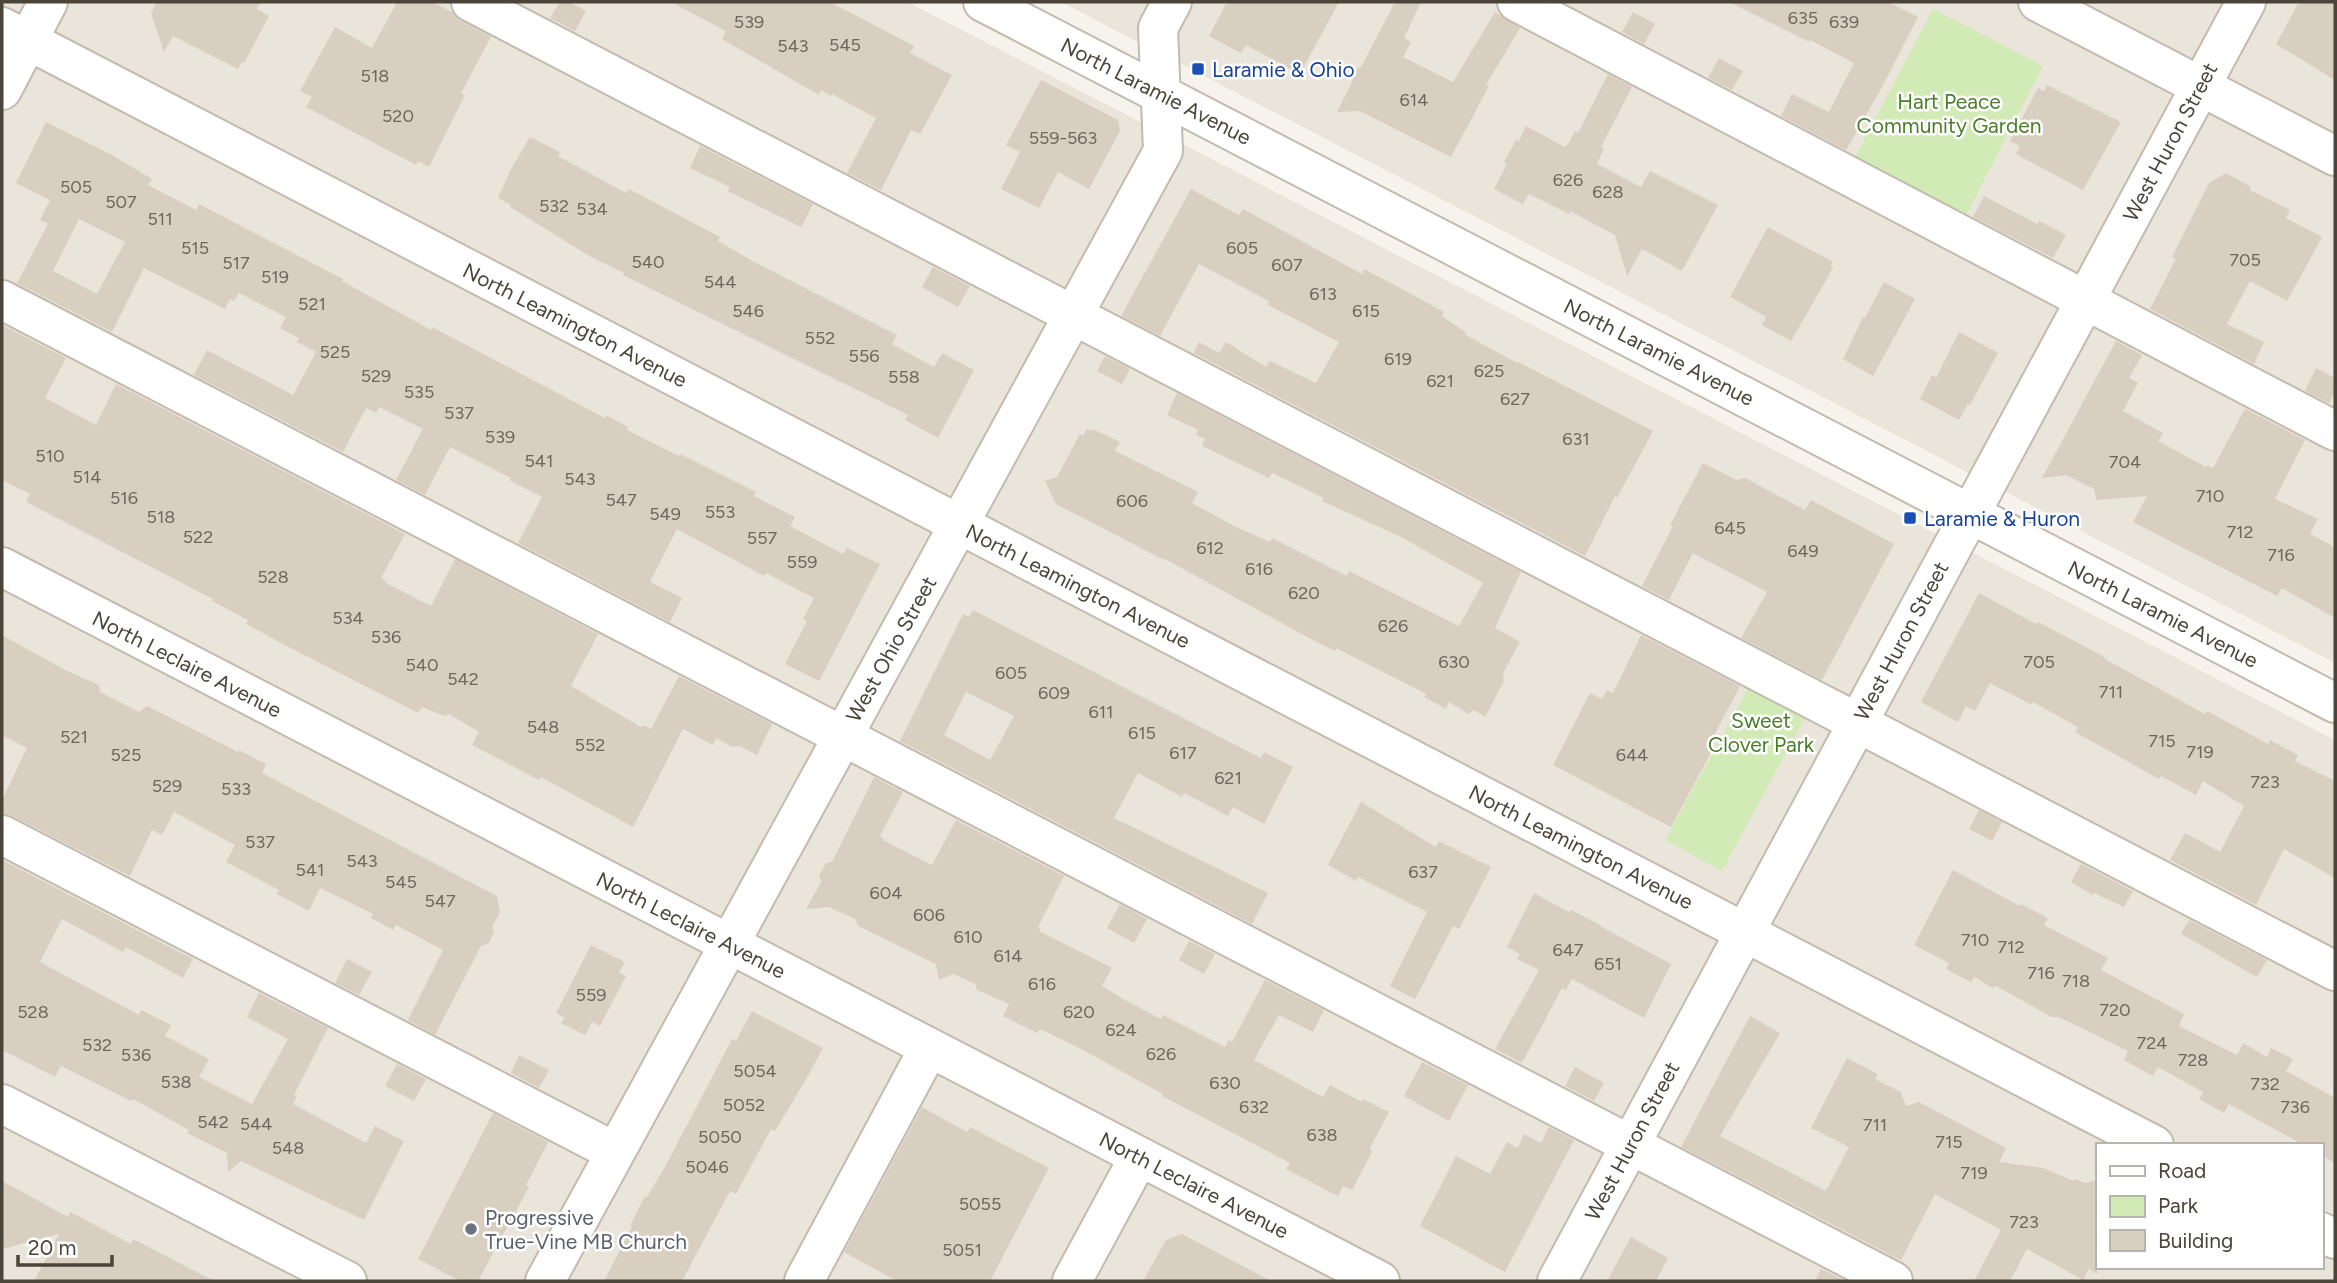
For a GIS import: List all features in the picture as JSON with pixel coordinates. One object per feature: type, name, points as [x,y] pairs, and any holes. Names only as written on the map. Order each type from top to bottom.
[{"type":"street","points":[[2,90],[15,34],[48,2]]},
{"type":"street","points":[[471,2],[2335,971]]},
{"type":"street","name":"North Laramie Avenue","points":[[983,2],[2335,703]]},
{"type":"street","name":"West Ohio Street","points":[[545,1281],[1163,151],[1158,28],[1172,2]]},
{"type":"street","points":[[1517,2],[2335,431]]},
{"type":"street","points":[[2038,2],[2335,156]]},
{"type":"street","name":"West Huron Street","points":[[1557,1281],[2246,2]]},
{"type":"street","name":"North Leamington Avenue","points":[[15,34],[2150,1143]]},
{"type":"street","points":[[2,300],[1894,1281]]},
{"type":"street","name":"North Leclaire Avenue","points":[[2,567],[1139,1157],[1356,1276]]},
{"type":"street","points":[[2,835],[615,1153]]},
{"type":"street","points":[[804,1281],[929,1048]]},
{"type":"street","points":[[2,1104],[347,1281]]},
{"type":"street","points":[[1072,1281],[1139,1157]]},
{"type":"shaded area","points":[[2,2],[908,2],[2335,740],[2335,1281],[2,1281]]},
{"type":"shaded area","points":[[1061,2],[2335,2],[2335,663],[1187,67]]},
{"type":"green space","name":"Hart Peace Community Garden","points":[[1933,9],[2043,66],[1965,217],[1854,159]]},
{"type":"green space","name":"Sweet Clover Park","points":[[1751,683],[1808,712],[1722,871],[1665,840]]},
{"type":"building","points":[[157,2],[261,2],[257,9],[269,16],[244,63],[242,62],[238,69],[173,36],[164,52],[151,13]]},
{"type":"building","points":[[397,2],[432,2],[491,37],[461,93],[465,95],[429,167],[418,161],[416,165],[306,107],[312,97],[300,91],[335,27],[372,48]]},
{"type":"building","points":[[560,2],[569,2],[586,11],[575,31],[550,18]]},
{"type":"building","points":[[671,2],[830,2],[914,46],[910,53],[952,75],[920,134],[911,130],[881,190],[847,173],[876,118],[832,94],[831,96],[821,90],[819,95],[722,39],[726,31]]},
{"type":"building","points":[[1227,2],[1339,2],[1300,74],[1246,45],[1241,53],[1209,36]]},
{"type":"building","points":[[1395,2],[1421,2],[1404,38],[1411,42],[1403,57],[1453,82],[1495,12],[1520,28],[1486,85],[1489,86],[1451,157],[1360,111],[1337,112],[1355,70],[1361,67]]},
{"type":"building","points":[[1729,2],[1888,2],[1918,17],[1846,150],[1781,116],[1792,94],[1829,112],[1854,63]]},
{"type":"building","points":[[2299,2],[2335,2],[2335,80],[2276,44]]},
{"type":"building","points":[[1633,12],[1655,24],[1644,44],[1622,32]]},
{"type":"building","points":[[1719,58],[1743,71],[1732,90],[1708,78]]},
{"type":"building","points":[[1608,74],[1632,87],[1601,147],[1604,148],[1597,164],[1641,187],[1650,171],[1718,205],[1682,271],[1642,249],[1627,276],[1615,235],[1570,211],[1569,214],[1529,194],[1523,204],[1494,189],[1507,164],[1504,162],[1526,126],[1565,147],[1575,131],[1578,133]]},
{"type":"building","points":[[1041,80],[1118,120],[1120,131],[1089,189],[1058,172],[1039,208],[1001,189],[1020,152],[1006,145]]},
{"type":"building","points":[[2047,85],[2121,122],[2083,190],[2016,154],[2020,146],[2010,141],[2038,88],[2044,91]]},
{"type":"building","points":[[46,122],[112,155],[152,179],[148,185],[196,210],[199,204],[343,279],[342,281],[431,330],[432,327],[605,418],[606,415],[628,427],[627,430],[756,492],[754,496],[795,517],[790,526],[843,554],[847,548],[880,564],[819,681],[785,664],[807,621],[803,619],[814,598],[766,573],[764,576],[677,529],[650,582],[682,598],[670,622],[518,543],[542,497],[509,480],[511,478],[450,447],[425,495],[396,480],[423,429],[379,407],[376,413],[366,408],[343,452],[194,375],[207,350],[293,395],[316,352],[297,342],[299,338],[280,328],[286,317],[239,293],[234,301],[230,299],[225,309],[144,268],[112,332],[17,283],[48,224],[40,220],[50,200],[16,183]],"holes":[[[79,219],[125,242],[97,294],[53,271]]]},
{"type":"building","points":[[530,137],[560,152],[558,156],[626,193],[629,189],[720,237],[718,241],[756,263],[897,335],[892,344],[934,367],[942,353],[974,370],[938,438],[905,420],[908,415],[623,275],[624,273],[591,257],[510,207],[511,205],[498,198]]},
{"type":"building","points":[[700,146],[813,204],[801,227],[728,191],[730,187],[690,168]]},
{"type":"building","points":[[2226,173],[2251,187],[2250,190],[2290,210],[2286,218],[2322,237],[2287,301],[2250,281],[2227,324],[2264,342],[2254,364],[2150,309],[2176,259],[2172,257],[2209,183]]},
{"type":"building","points":[[1191,189],[1239,215],[1243,209],[1362,274],[1364,269],[1444,312],[1442,316],[1466,335],[1653,431],[1617,498],[1615,496],[1585,556],[1194,353],[1199,342],[1219,353],[1226,342],[1266,367],[1270,361],[1316,383],[1339,342],[1268,305],[1269,301],[1199,264],[1160,336],[1121,316]]},
{"type":"building","points":[[1984,196],[2037,224],[2039,221],[2066,235],[2053,258],[1973,217]]},
{"type":"building","points":[[1768,227],[1833,262],[1830,266],[1833,268],[1791,341],[1762,325],[1766,317],[1730,297]]},
{"type":"building","points":[[933,267],[970,286],[958,307],[922,287]]},
{"type":"building","points":[[1884,282],[1915,299],[1873,376],[1843,359]]},
{"type":"building","points":[[2,325],[66,358],[45,398],[96,425],[116,384],[405,534],[381,578],[386,583],[431,606],[455,559],[598,634],[571,686],[641,727],[643,725],[651,729],[679,676],[772,724],[757,755],[740,746],[732,747],[716,738],[713,745],[683,729],[633,827],[541,777],[539,780],[472,745],[479,732],[449,714],[445,716],[422,707],[418,713],[281,643],[246,624],[248,620],[212,601],[213,599],[26,502],[30,494],[2,480]]},
{"type":"building","points":[[1959,332],[1998,353],[1959,420],[1920,399],[1932,375],[1936,378]]},
{"type":"building","points":[[2116,341],[2142,355],[2129,378],[2138,383],[2123,411],[2163,433],[2158,441],[2206,467],[2207,465],[2213,468],[2245,409],[2305,440],[2275,499],[2318,519],[2310,534],[2335,547],[2335,618],[2282,588],[2277,596],[2133,522],[2147,496],[2096,500],[2094,489],[2066,475],[2042,478]]},
{"type":"building","points":[[1105,356],[1130,369],[1122,384],[1097,371]]},
{"type":"building","points":[[2316,368],[2335,378],[2335,392],[2329,403],[2305,391]]},
{"type":"building","points":[[1177,393],[1521,572],[1495,628],[1520,642],[1503,673],[1504,681],[1485,717],[1474,710],[1469,714],[1449,702],[1446,709],[1424,697],[1426,694],[1336,648],[1335,651],[1309,638],[1165,559],[1056,504],[1045,481],[1057,477],[1080,434],[1083,436],[1087,429],[1093,429],[1120,442],[1115,451],[1198,492],[1192,503],[1234,526],[1270,542],[1272,538],[1347,576],[1349,571],[1459,626],[1483,583],[1401,537],[1322,501],[1324,498],[1272,473],[1269,478],[1202,446],[1205,439],[1196,435],[1198,430],[1167,415]]},
{"type":"building","points":[[1703,463],[1736,480],[1745,478],[1805,510],[1811,500],[1894,544],[1822,680],[1741,638],[1767,592],[1693,553],[1669,600],[1642,586]]},
{"type":"building","points":[[1979,593],[2103,656],[2205,714],[2207,711],[2268,744],[2270,740],[2298,755],[2295,761],[2335,781],[2335,878],[2284,849],[2256,905],[2170,860],[2185,833],[2220,852],[2244,806],[2203,781],[2196,795],[2161,776],[2159,779],[2075,732],[2078,727],[2033,702],[2032,705],[1990,683],[1975,711],[1966,706],[1958,722],[1921,702]]},
{"type":"building","points":[[973,610],[1261,758],[1264,752],[1293,767],[1264,824],[1233,807],[1228,816],[1184,793],[1182,797],[1138,773],[1114,818],[1268,893],[1252,924],[900,741],[963,614],[969,617]],"holes":[[[966,692],[1014,716],[990,760],[944,735]]]},
{"type":"building","points":[[2,635],[65,670],[99,685],[100,692],[139,712],[147,706],[266,764],[262,773],[497,896],[500,912],[492,927],[494,932],[489,943],[481,946],[435,1035],[408,1020],[443,950],[396,925],[393,930],[371,918],[373,914],[320,888],[309,911],[277,894],[279,890],[226,862],[235,845],[174,812],[162,835],[152,830],[130,876],[2,813],[2,800],[27,748],[2,735]]},
{"type":"building","points":[[1641,635],[1740,686],[1708,747],[1713,749],[1671,827],[1553,765],[1590,693],[1602,699],[1607,690],[1613,693]]},
{"type":"building","points":[[874,777],[903,792],[880,836],[883,840],[932,865],[956,820],[1064,876],[1038,927],[1041,928],[1039,931],[1112,968],[1102,986],[1161,1019],[1163,1015],[1225,1047],[1229,1040],[1232,1042],[1265,980],[1324,1010],[1313,1032],[1279,1015],[1254,1060],[1323,1097],[1330,1085],[1362,1102],[1363,1099],[1389,1112],[1352,1190],[1343,1186],[1338,1196],[1286,1169],[1290,1163],[1162,1096],[1163,1094],[1081,1049],[1040,1029],[1037,1033],[1003,1016],[1009,1004],[977,990],[975,984],[953,974],[939,980],[936,964],[858,926],[855,919],[829,907],[806,909],[821,882],[819,876],[826,863],[832,862]]},
{"type":"building","points":[[1361,802],[1436,847],[1439,841],[1491,867],[1459,929],[1453,926],[1415,999],[1390,986],[1427,912],[1358,877],[1356,881],[1328,865]]},
{"type":"building","points":[[1979,810],[2002,822],[1992,841],[1969,829]]},
{"type":"building","points":[[2,860],[193,959],[183,978],[126,947],[123,952],[62,919],[40,962],[139,1015],[141,1010],[171,1025],[165,1036],[209,1059],[199,1077],[252,1104],[288,1039],[247,1017],[259,993],[328,1028],[294,1095],[297,1096],[293,1104],[366,1143],[375,1126],[404,1141],[364,1220],[241,1161],[228,1172],[227,1153],[187,1133],[189,1130],[133,1099],[131,1101],[61,1066],[55,1077],[2,1050]]},
{"type":"building","points":[[2081,864],[2133,891],[2124,907],[2094,893],[2093,895],[2071,882]]},
{"type":"building","points":[[1953,870],[2020,906],[2021,904],[2048,918],[2044,925],[2108,958],[2101,970],[2184,1014],[2179,1026],[2237,1055],[2243,1043],[2267,1057],[2271,1048],[2293,1059],[2286,1071],[2335,1098],[2335,1163],[2323,1156],[2323,1143],[2300,1143],[2229,1104],[2224,1113],[2199,1099],[2203,1092],[2158,1067],[2153,1076],[2124,1060],[2128,1051],[2058,1017],[2052,1017],[1996,986],[1992,988],[1975,977],[1971,982],[1946,969],[1949,963],[1914,945]]},
{"type":"building","points":[[1534,893],[1671,964],[1644,1018],[1572,979],[1566,990],[1562,988],[1522,1063],[1495,1049],[1539,970],[1517,959],[1520,954],[1507,947]]},
{"type":"building","points":[[1120,904],[1147,919],[1134,943],[1107,928]]},
{"type":"building","points":[[2189,920],[2267,960],[2257,977],[2181,934]]},
{"type":"building","points":[[1189,941],[1215,954],[1204,974],[1179,960]]},
{"type":"building","points":[[591,945],[625,962],[619,973],[626,976],[600,1026],[592,1022],[585,1035],[561,1023],[565,1018],[556,1013]]},
{"type":"building","points":[[347,959],[372,972],[359,995],[335,983]]},
{"type":"building","points":[[752,1011],[823,1048],[808,1076],[775,1131],[771,1129],[736,1194],[730,1191],[682,1281],[604,1281],[645,1196],[647,1197],[665,1167],[732,1039],[736,1041]]},
{"type":"building","points":[[1750,1016],[1780,1033],[1720,1136],[1826,1191],[1849,1147],[1811,1128],[1847,1058],[1878,1074],[1875,1079],[1901,1092],[1906,1106],[1919,1102],[2006,1148],[1999,1162],[2044,1168],[2073,1181],[2075,1179],[2085,1183],[2096,1180],[2097,1274],[2089,1269],[2083,1280],[2027,1249],[2010,1281],[1974,1281],[2001,1230],[1935,1194],[1901,1260],[1681,1147]]},
{"type":"building","points":[[519,1055],[549,1070],[539,1088],[511,1073]]},
{"type":"building","points":[[1422,1062],[1468,1085],[1449,1121],[1404,1096]]},
{"type":"building","points":[[397,1064],[426,1079],[414,1101],[385,1086]]},
{"type":"building","points":[[1575,1067],[1604,1083],[1594,1101],[1565,1086]]},
{"type":"building","points":[[922,1107],[967,1132],[970,1127],[1049,1168],[990,1281],[897,1281],[844,1252]]},
{"type":"building","points":[[493,1113],[548,1142],[526,1185],[529,1187],[478,1281],[460,1281],[418,1259]]},
{"type":"building","points":[[1549,1127],[1574,1140],[1505,1272],[1420,1226],[1456,1156],[1490,1174],[1507,1142],[1518,1148],[1524,1134],[1541,1143]]},
{"type":"building","points":[[2,1181],[68,1217],[70,1212],[131,1244],[133,1239],[214,1281],[34,1281],[59,1234],[2,1249]]},
{"type":"building","points":[[1182,1234],[1271,1281],[1143,1281],[1166,1240]]},
{"type":"building","points":[[1631,1237],[1668,1258],[1656,1281],[1607,1281]]},
{"type":"building","points":[[1821,1269],[1843,1280],[1815,1281]]},
{"type":"place","name":"Laramie & Ohio","points":[[1198,69]]},
{"type":"place","name":"Laramie & Huron","points":[[1910,518]]},
{"type":"place","name":"Progressive True-Vine MB Church","points":[[471,1229]]}]
